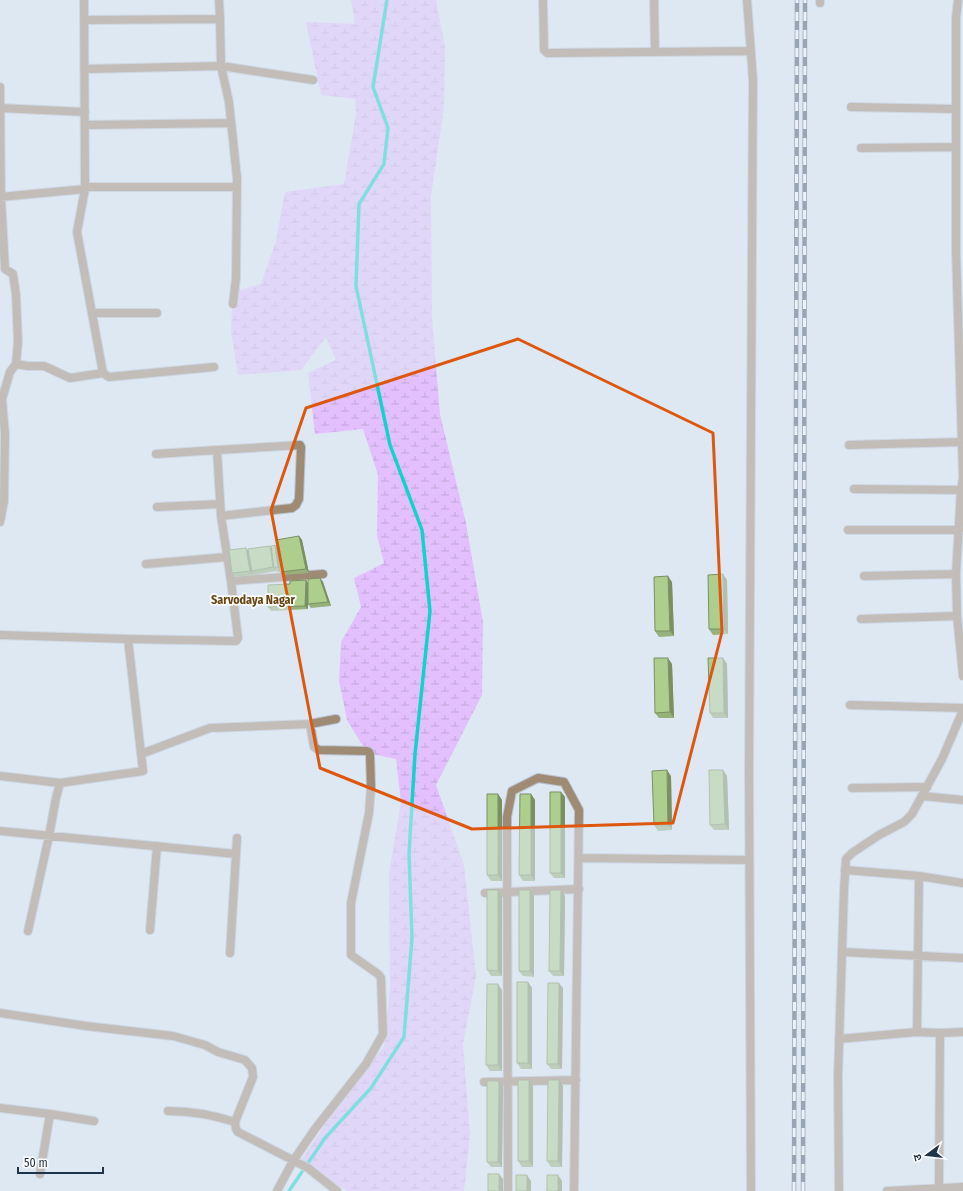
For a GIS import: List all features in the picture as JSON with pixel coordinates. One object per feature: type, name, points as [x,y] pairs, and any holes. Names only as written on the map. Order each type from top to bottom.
[{"type":"street","points":[[84,0],[85,188],[77,232],[103,373],[108,377],[214,367]]},
{"type":"street","points":[[219,0],[221,66],[229,102],[236,187],[236,278],[233,304]]},
{"type":"street","points":[[543,0],[544,50],[547,53],[751,51]]},
{"type":"street","points":[[654,0],[655,52]]},
{"type":"street","points":[[746,0],[753,80],[749,860],[751,1191]]},
{"type":"street","points":[[958,0],[959,20],[956,147],[959,253],[961,442],[963,478],[956,574],[957,616],[963,676]]},
{"type":"street","points":[[84,20],[220,19]]},
{"type":"street","points":[[85,69],[221,66],[313,80]]},
{"type":"street","points":[[0,87],[3,269],[13,274],[16,295],[18,342],[16,364],[10,372],[2,399],[4,501],[0,522]]},
{"type":"street","points":[[851,107],[956,109]]},
{"type":"street","points":[[0,108],[85,112]]},
{"type":"street","points":[[85,125],[231,123]]},
{"type":"street","points":[[861,148],[956,147]]},
{"type":"street","points":[[1,197],[85,188],[236,187]]},
{"type":"street","points":[[92,313],[157,313]]},
{"type":"street","points":[[16,364],[44,366],[70,378],[103,373]]},
{"type":"street","points":[[849,445],[961,442]]},
{"type":"street","points":[[156,454],[300,445],[302,447],[298,499],[296,505],[292,508],[221,516]]},
{"type":"street","points":[[0,635],[128,639],[238,640],[221,516],[216,450]]},
{"type":"street","points":[[854,489],[961,490]]},
{"type":"street","points":[[157,507],[220,504]]},
{"type":"street","points":[[848,530],[959,530]]},
{"type":"street","points":[[146,564],[227,557]]},
{"type":"street","points":[[230,581],[323,574]]},
{"type":"street","points":[[864,576],[956,574]]},
{"type":"street","points":[[861,619],[957,616]]},
{"type":"street","points":[[0,776],[60,783],[141,772],[143,769],[128,639]]},
{"type":"street","points":[[839,1191],[838,1077],[846,859],[852,853],[879,835],[904,822],[912,814],[942,759],[963,709],[850,705]]},
{"type":"street","points":[[141,754],[210,728],[310,724],[336,719]]},
{"type":"street","points":[[277,1191],[315,1129],[366,1064],[383,1034],[381,978],[378,974],[351,955],[351,903],[369,813],[371,787],[370,754],[367,751],[319,750],[314,747],[310,724]]},
{"type":"street","points":[[508,1191],[507,818],[512,790],[538,778],[564,782],[579,810],[574,1191]]},
{"type":"street","points":[[28,930],[60,783]]},
{"type":"street","points":[[852,788],[927,787]]},
{"type":"street","points":[[922,796],[963,800]]},
{"type":"street","points":[[0,831],[236,854]]},
{"type":"street","points":[[230,953],[237,838]]},
{"type":"street","points":[[150,930],[157,846]]},
{"type":"street","points":[[579,858],[749,860]]},
{"type":"street","points":[[845,870],[919,876],[963,883]]},
{"type":"street","points":[[917,1032],[919,876]]},
{"type":"street","points":[[484,893],[578,889]]},
{"type":"street","points":[[842,952],[963,958]]},
{"type":"street","points":[[0,1013],[86,1026],[173,1036],[205,1045],[218,1052],[246,1060],[252,1068],[253,1078],[235,1122],[238,1132],[308,1168],[337,1191]]},
{"type":"street","points":[[839,1039],[917,1032],[963,1032]]},
{"type":"street","points":[[939,1188],[940,1033]]},
{"type":"street","points":[[484,1082],[576,1080]]},
{"type":"street","points":[[0,1108],[94,1121]]},
{"type":"street","points":[[168,1111],[205,1114],[235,1122]]},
{"type":"street","points":[[40,1174],[50,1114]]},
{"type":"street","points":[[887,1191],[963,1187]]},
{"type":"highlighted area","points":[[518,339],[713,433],[722,632],[673,823],[472,829],[320,768],[271,510],[306,408]]},
{"type":"green space","points":[[351,0],[436,0],[445,47],[444,107],[431,196],[432,317],[440,414],[466,523],[483,622],[482,695],[436,785],[464,865],[476,976],[463,1044],[470,1135],[464,1191],[347,1191],[302,1159],[337,1107],[384,1046],[390,989],[389,874],[401,802],[396,759],[367,753],[347,720],[339,681],[341,642],[361,607],[354,578],[384,563],[377,536],[378,475],[363,429],[315,434],[308,373],[336,360],[326,337],[301,370],[238,375],[231,331],[233,292],[261,284],[276,241],[285,192],[344,184],[356,114],[355,99],[321,95],[306,22],[355,24]]},
{"type":"building","points":[[299,536],[306,569],[280,572],[276,540]]},
{"type":"building","points":[[275,545],[278,567],[274,568],[271,546]]},
{"type":"building","points":[[270,546],[273,567],[252,571],[248,549]]},
{"type":"building","points":[[246,548],[250,571],[232,573],[229,550]]},
{"type":"building","points":[[723,574],[724,629],[709,629],[708,575]]},
{"type":"building","points":[[668,576],[670,631],[655,631],[654,577]]},
{"type":"building","points":[[320,578],[328,602],[308,604],[308,579]]},
{"type":"building","points":[[306,580],[305,606],[268,607],[268,585],[290,584],[290,581]]},
{"type":"building","points":[[654,658],[668,658],[670,712],[655,713]]},
{"type":"building","points":[[708,658],[723,658],[724,713],[710,713]]},
{"type":"building","points":[[667,770],[668,825],[654,825],[652,771]]},
{"type":"building","points":[[709,770],[723,770],[725,824],[710,825]]},
{"type":"building","points":[[550,792],[561,792],[561,873],[550,873]]},
{"type":"building","points":[[487,794],[498,794],[498,875],[487,875]]},
{"type":"building","points":[[520,794],[531,794],[531,875],[519,875]]},
{"type":"building","points":[[487,890],[498,890],[498,971],[487,970]]},
{"type":"building","points":[[519,890],[530,890],[530,971],[519,971]]},
{"type":"building","points":[[550,890],[561,890],[560,971],[549,971]]},
{"type":"building","points":[[517,982],[528,982],[528,1063],[517,1063]]},
{"type":"building","points":[[548,983],[559,983],[558,1064],[547,1064]]},
{"type":"building","points":[[487,984],[498,984],[498,1065],[486,1065]]},
{"type":"building","points":[[518,1080],[529,1080],[529,1161],[518,1161]]},
{"type":"building","points":[[548,1080],[559,1080],[558,1161],[547,1161]]},
{"type":"building","points":[[487,1081],[499,1081],[498,1162],[487,1162]]},
{"type":"building","points":[[488,1174],[499,1174],[499,1191],[488,1191]]},
{"type":"building","points":[[516,1175],[527,1175],[527,1191],[516,1191]]},
{"type":"building","points":[[547,1175],[558,1175],[558,1191],[547,1191]]},
{"type":"waterway","points":[[289,1191],[325,1138],[371,1088],[404,1037],[412,938],[409,854],[415,754],[430,611],[422,530],[390,445],[356,286],[359,204],[384,164],[388,128],[373,87],[387,0]]},
{"type":"railway","points":[[794,1191],[797,0]]},
{"type":"railway","points":[[803,1191],[805,0]]},
{"type":"district","name":"Sarvodaya Nagar","points":[[253,600]]}]
